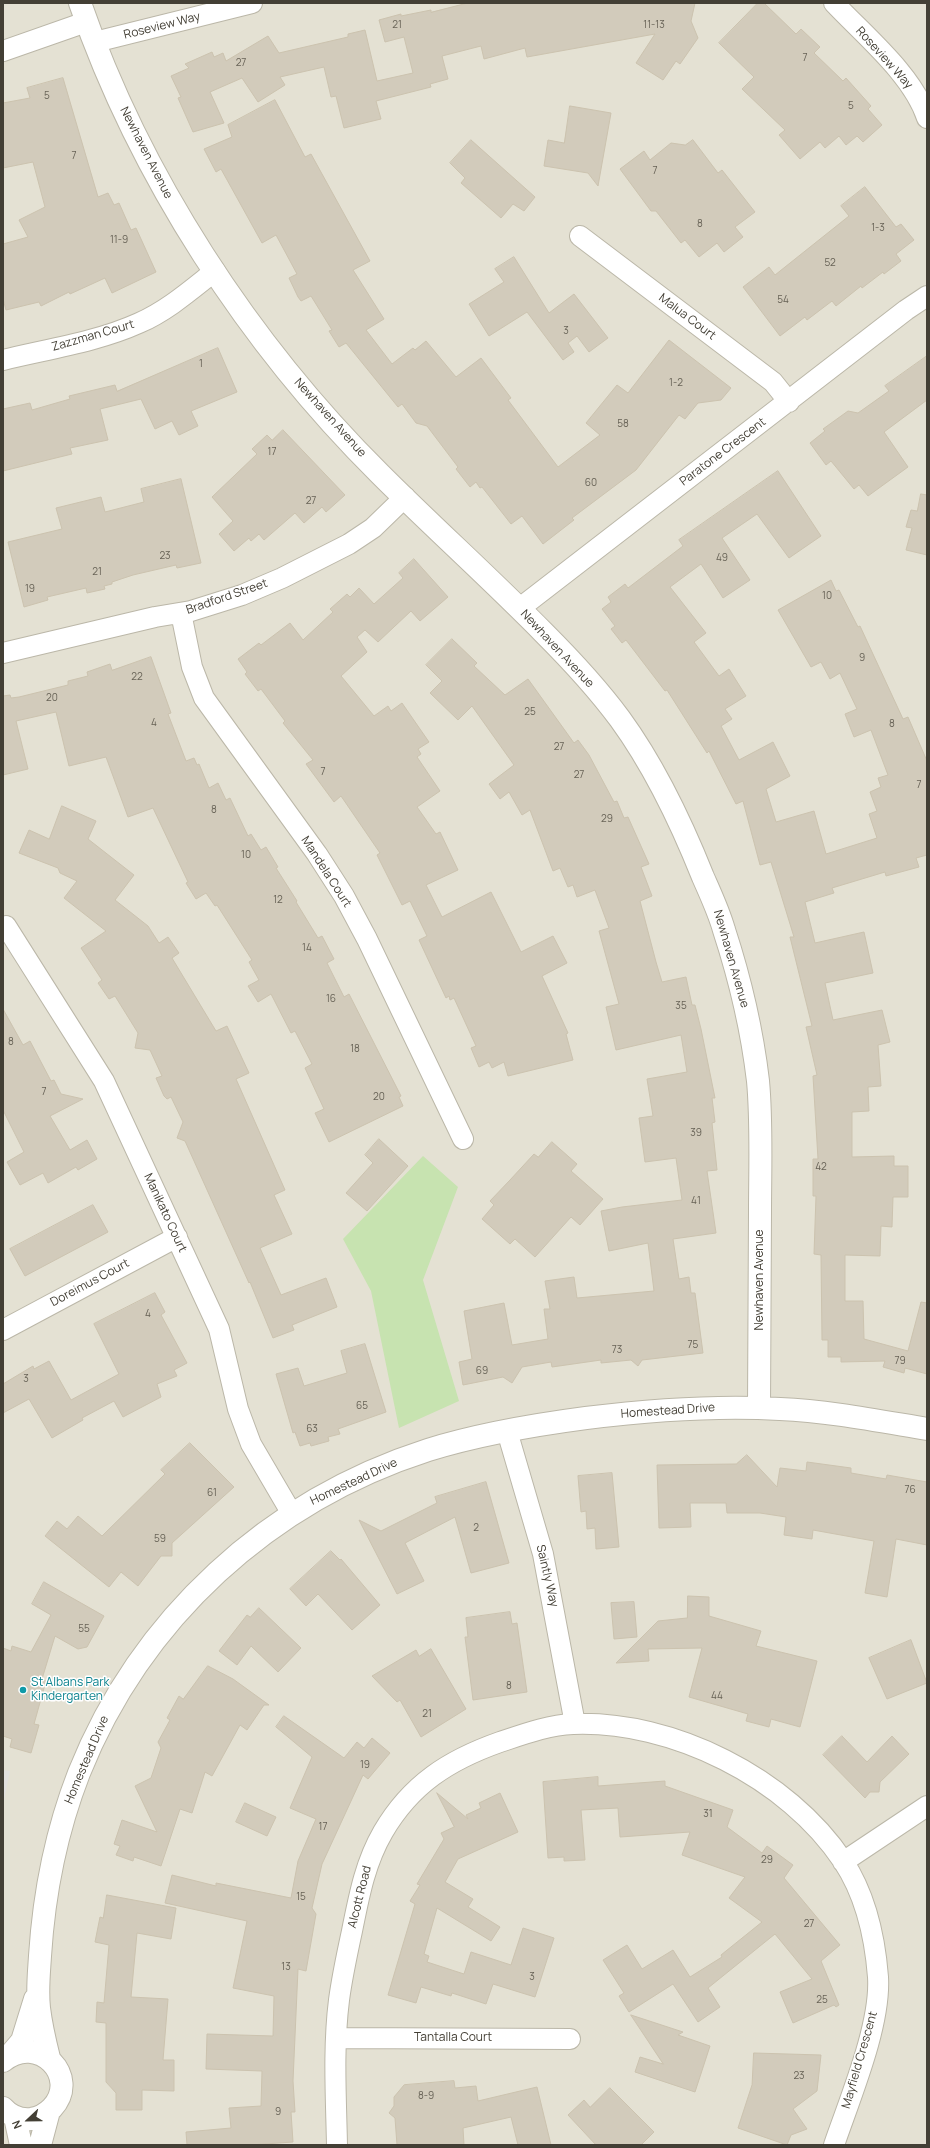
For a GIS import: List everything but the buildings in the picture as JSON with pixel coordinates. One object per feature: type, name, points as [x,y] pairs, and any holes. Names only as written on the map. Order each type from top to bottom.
[{"type":"street","name":"Roseview Way","points":[[95,42],[252,3]]},
{"type":"street","name":"Roseview Way","points":[[834,3],[905,78],[917,93],[927,118]]},
{"type":"street","name":"Newhaven Avenue","points":[[83,13],[113,86],[136,135],[172,201],[216,271],[261,337],[303,389],[379,473],[520,608],[577,667],[620,719],[659,781],[693,851],[723,926],[745,1004],[758,1083],[760,1176],[759,1408]]},
{"type":"street","points":[[3,50],[83,13]]},
{"type":"street","name":"Malua Court","points":[[580,236],[773,382],[789,402]]},
{"type":"street","name":"Zazzman Court","points":[[3,360],[107,335],[140,323],[168,306],[216,271]]},
{"type":"street","name":"Paratone Crescent","points":[[520,608],[789,402],[906,310],[927,296]]},
{"type":"street","name":"Bradford Street","points":[[3,653],[155,617],[181,613],[242,595],[282,578],[349,544],[374,528],[405,497]]},
{"type":"street","name":"Mandela Court","points":[[181,613],[192,667],[204,698],[317,854],[344,896],[368,939],[463,1139]]},
{"type":"street","name":"Manikato Court","points":[[6,926],[104,1081],[219,1329],[238,1409],[251,1444],[292,1514]]},
{"type":"street","name":"Doreimus Court","points":[[3,1330],[177,1237]]},
{"type":"street","name":"Homestead Drive","points":[[49,2058],[39,2009],[38,1990],[42,1918],[49,1876],[66,1806],[89,1748],[113,1701],[142,1657],[173,1616],[216,1573],[265,1533],[316,1499],[375,1470],[429,1450],[506,1431],[543,1424],[643,1411],[718,1406],[783,1409],[872,1419],[927,1429]]},
{"type":"street","name":"Saintly Way","points":[[506,1431],[544,1554],[575,1724]]},
{"type":"street","name":"Mayfield Crescent","points":[[575,1724],[611,1726],[642,1732],[680,1741],[716,1755],[752,1774],[790,1802],[819,1831],[843,1862],[867,1916],[875,1952],[878,1980],[876,2009],[870,2038],[834,2145]]},
{"type":"street","name":"Alcott Road","points":[[337,2145],[335,2069],[339,2001],[361,1886],[369,1858],[385,1830],[402,1806],[425,1782],[449,1764],[474,1751],[550,1727],[575,1724]]},
{"type":"street","points":[[843,1862],[927,1806]]},
{"type":"street","name":"Homestead Drive","points":[[6,2058],[22,2041],[38,1990]]},
{"type":"street","name":"Tantalla Court","points":[[336,2038],[570,2039]]},
{"type":"street","points":[[6,2058],[20,2051],[40,2053],[49,2058],[60,2075],[62,2085],[56,2104],[49,2111],[33,2119],[9,2113]]},
{"type":"street","points":[[40,2145],[49,2111]]},
{"type":"street","points":[[9,2113],[21,2145]]},
{"type":"shaded area","points":[[3,3],[927,3],[927,2145],[3,2145]]},
{"type":"shaded area","points":[[3,1770],[10,1771],[3,1805]]},
{"type":"green space","points":[[423,1156],[458,1187],[423,1280],[459,1401],[399,1428],[371,1291],[343,1239]]},
{"type":"place","name":"St Albans Park Kindergarten","points":[[23,1690]]}]
